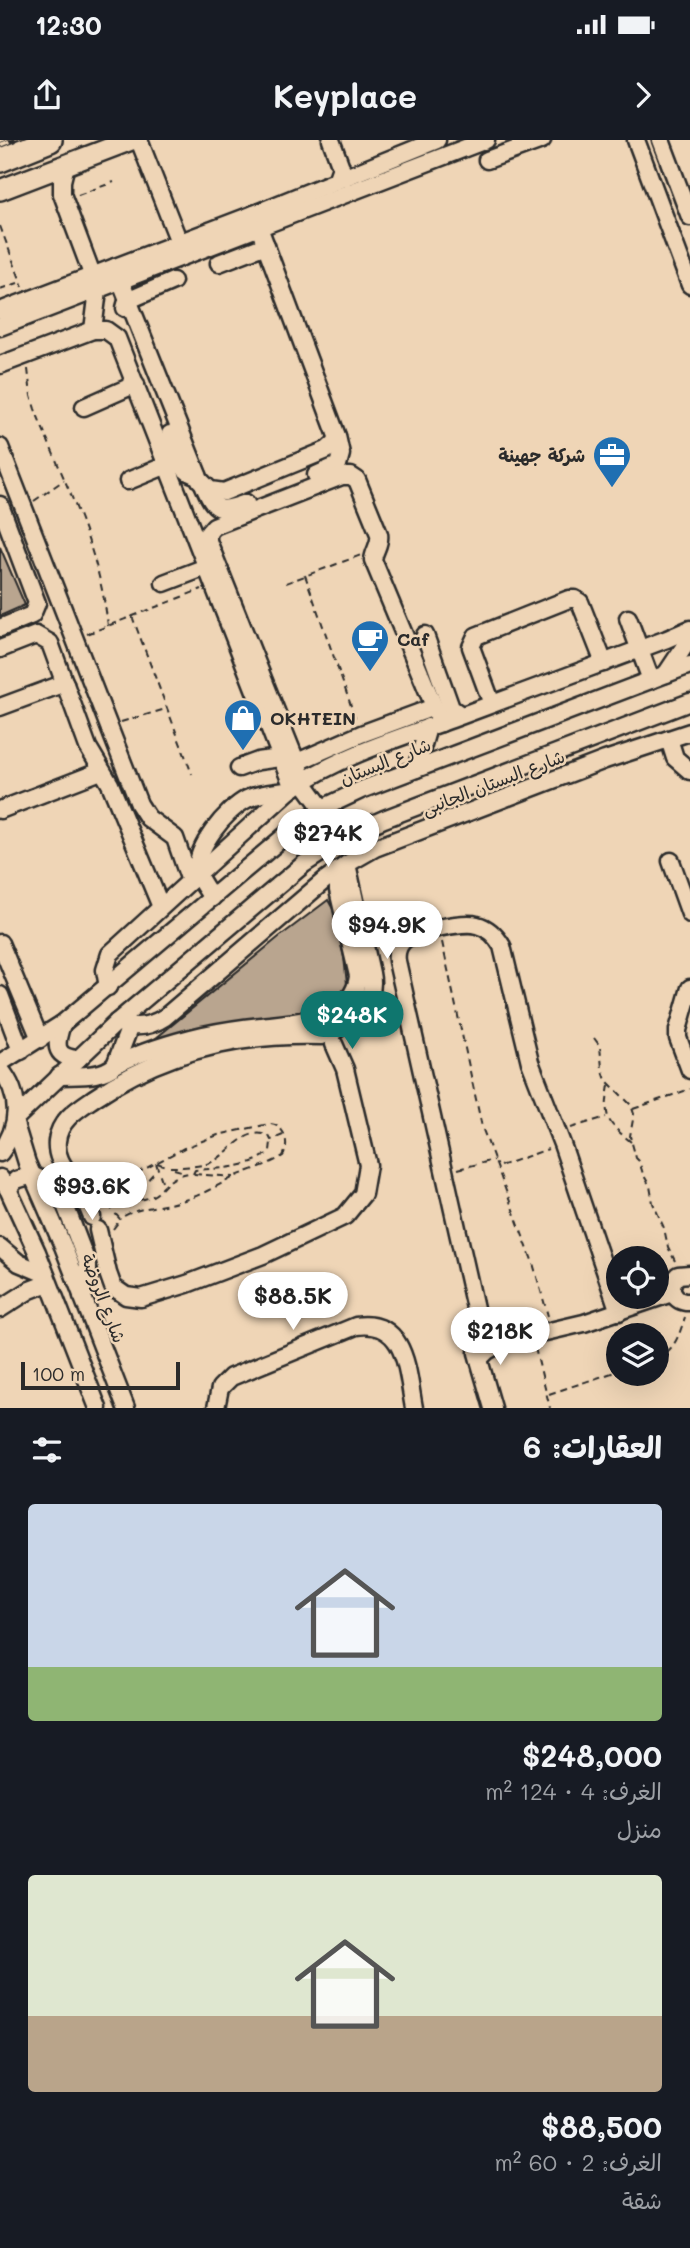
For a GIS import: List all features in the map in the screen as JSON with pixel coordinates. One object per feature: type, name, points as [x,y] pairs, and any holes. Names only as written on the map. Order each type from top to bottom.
[{"type":"highway","points":[[0,160],[50,140]]},
{"type":"main road","points":[[0,190],[131,140]]},
{"type":"street","points":[[139,140],[182,241]]},
{"type":"street","points":[[148,140],[182,241]]},
{"type":"street","points":[[331,140],[340,162],[336,181]]},
{"type":"street","points":[[340,140],[349,160],[365,169]]},
{"type":"street","points":[[0,327],[95,283],[278,213],[486,140]]},
{"type":"street","points":[[487,160],[521,143],[542,140]]},
{"type":"street","points":[[636,140],[684,252],[690,285]]},
{"type":"street","points":[[661,140],[690,217]]},
{"type":"street","points":[[278,213],[336,181],[431,142],[432,160]]},
{"type":"street","points":[[66,165],[61,187],[64,200],[95,283],[93,330]]},
{"type":"street","points":[[117,275],[182,241],[257,221]]},
{"type":"street","points":[[257,221],[336,431],[341,454],[338,465],[304,480]]},
{"type":"street","points":[[219,263],[267,247],[281,258],[294,289]]},
{"type":"street","points":[[117,275],[212,504],[223,509],[261,498]]},
{"type":"street","points":[[127,301],[173,281]]},
{"type":"street","points":[[0,311],[28,300],[95,283]]},
{"type":"street","points":[[127,301],[125,317],[138,350]]},
{"type":"street","points":[[0,365],[93,330],[106,330],[117,338],[280,758],[296,786],[323,808]]},
{"type":"street","points":[[170,434],[187,472],[216,492],[224,492],[327,450],[336,442],[340,414],[326,372]]},
{"type":"street","points":[[84,407],[135,384]]},
{"type":"street","points":[[0,447],[143,812],[161,828],[175,861],[190,881],[212,898]]},
{"type":"street","points":[[128,481],[167,465]]},
{"type":"street","points":[[296,786],[297,762],[208,541],[208,533],[214,526],[348,476],[359,483],[379,534],[380,541],[373,560],[434,707],[434,725]]},
{"type":"street","points":[[0,505],[37,603],[32,615],[0,628]]},
{"type":"street","points":[[164,583],[206,567]]},
{"type":"street","points":[[492,704],[471,647],[473,639],[569,599],[580,602],[604,663]]},
{"type":"street","points":[[628,618],[640,649],[659,677],[690,638]]},
{"type":"street","points":[[108,987],[105,970],[110,954],[296,786],[344,759],[690,629]]},
{"type":"street","points":[[0,649],[36,635],[50,643],[88,747],[110,784],[161,907]]},
{"type":"street","points":[[416,769],[442,706],[421,636],[452,708],[461,715]]},
{"type":"street","name":"شارع البستان","points":[[0,1063],[62,1024],[303,821],[323,808],[350,794],[690,665]]},
{"type":"street","points":[[0,707],[65,682]]},
{"type":"street","points":[[0,1153],[7,1145],[15,1121],[59,1076],[124,1024],[304,864],[334,844],[384,818],[690,702]]},
{"type":"street","points":[[297,762],[361,734],[434,707]]},
{"type":"street","points":[[268,716],[296,786]]},
{"type":"street","name":"شارع البستان الجانبى","points":[[124,1024],[152,1024],[165,1017],[342,867],[389,842],[605,760],[690,732]]},
{"type":"street","points":[[596,738],[605,760]]},
{"type":"street","points":[[669,739],[675,758],[690,771]]},
{"type":"street","points":[[239,768],[258,761],[280,758]]},
{"type":"street","points":[[0,810],[101,771]]},
{"type":"street","points":[[190,881],[209,836],[232,808],[247,799],[296,786]]},
{"type":"street","points":[[671,862],[690,914]]},
{"type":"street","points":[[59,1076],[104,1072],[153,1049],[182,1040],[307,1020],[342,1005],[354,993],[358,976],[337,883],[342,867]]},
{"type":"street","points":[[330,1037],[348,1077],[368,1165],[363,1194],[345,1216],[263,1255],[187,1284],[141,1298],[125,1296],[113,1287],[89,1227],[81,1192],[63,1167],[57,1149],[60,1130],[71,1115],[123,1080],[179,1055],[260,1037],[330,1037],[362,1009],[372,988],[371,972],[342,867]]},
{"type":"street","points":[[305,897],[320,894],[341,904]]},
{"type":"street","points":[[493,1408],[479,1359],[479,1326],[396,956],[399,946],[407,938],[466,923],[475,924],[491,932],[502,946],[530,1062],[619,1312]]},
{"type":"street","points":[[0,943],[40,1039]]},
{"type":"street","points":[[0,995],[21,1051]]},
{"type":"street","points":[[688,1062],[678,1038],[678,1030],[681,1014],[690,995]]},
{"type":"street","points":[[62,1024],[57,1044],[59,1051],[64,1056],[78,1059]]},
{"type":"street","points":[[116,1065],[124,1024]]},
{"type":"street","name":"شارع الروضة","points":[[0,1069],[12,1089],[15,1121],[32,1175],[126,1408]]},
{"type":"street","points":[[82,1296],[89,1273],[89,1227],[49,1183],[32,1175],[4,1183],[98,1408]]},
{"type":"street","points":[[0,1247],[19,1263],[46,1279]]},
{"type":"street","points":[[684,1275],[672,1285],[672,1293],[688,1309]]},
{"type":"street","points":[[0,1309],[46,1279]]},
{"type":"street","points":[[479,1359],[503,1342],[619,1312],[672,1293]]},
{"type":"street","points":[[216,1408],[220,1388],[231,1377],[356,1326],[369,1325],[380,1327],[398,1342],[414,1408]]},
{"type":"street","points":[[479,1326],[503,1342]]},
{"type":"path","points":[[64,200],[114,183]]},
{"type":"path","points":[[0,226],[28,300]]},
{"type":"path","points":[[0,240],[5,238]]},
{"type":"path","points":[[0,289],[21,282]]},
{"type":"path","points":[[29,354],[31,396],[94,552],[101,576],[108,625]]},
{"type":"path","points":[[23,508],[65,479]]},
{"type":"path","points":[[286,583],[375,550]]},
{"type":"path","points":[[305,575],[353,711]]},
{"type":"path","points":[[76,638],[213,584]]},
{"type":"path","points":[[132,616],[192,774]]},
{"type":"path","points":[[108,726],[167,708]]},
{"type":"path","points":[[439,929],[482,1128],[533,1263],[551,1331]]},
{"type":"path","points":[[594,1038],[600,1046],[602,1068],[609,1085],[631,1105],[631,1142]]},
{"type":"path","points":[[609,1085],[605,1113],[610,1125],[635,1148],[636,1158],[650,1186],[653,1203],[663,1223],[668,1247],[684,1275]]},
{"type":"path","points":[[632,1109],[690,1089]]},
{"type":"path","points":[[498,1167],[607,1117]]},
{"type":"path","points":[[89,1227],[113,1229],[120,1219],[155,1205],[177,1202],[209,1191],[234,1177],[262,1167],[283,1156],[286,1149],[282,1128],[274,1124],[218,1135],[156,1162],[136,1176],[120,1195],[111,1197],[112,1210],[120,1219]]},
{"type":"path","points":[[170,1167],[209,1163],[250,1135],[263,1134],[271,1140]]},
{"type":"path","points":[[271,1140],[284,1135]]},
{"type":"path","points":[[191,1174],[195,1170],[236,1166],[261,1158],[270,1151],[271,1140]]},
{"type":"path","points":[[444,1172],[496,1160]]},
{"type":"path","points":[[156,1162],[191,1174]]},
{"type":"path","points":[[156,1162],[164,1185]]},
{"type":"path","points":[[209,1163],[213,1169]]},
{"type":"path","points":[[153,1174],[136,1193],[136,1200],[155,1196],[175,1176],[191,1174],[234,1177]]},
{"type":"path","points":[[669,1351],[675,1344],[688,1309]]},
{"type":"path","points":[[532,1335],[550,1408]]},
{"type":"path","points":[[547,1395],[606,1375]]},
{"type":"building","points":[[0,547],[25,605],[0,616]]},
{"type":"building","points":[[328,900],[333,909],[344,957],[347,984],[342,998],[306,1015],[155,1039],[279,937]]},
{"type":"railway","points":[[0,145],[13,140]]},
{"type":"place","name":"شركة جهينة","points":[[612,489]]},
{"type":"place","name":"Caf","points":[[370,673]]},
{"type":"place","name":"OKHTEIN","points":[[243,752]]}]
